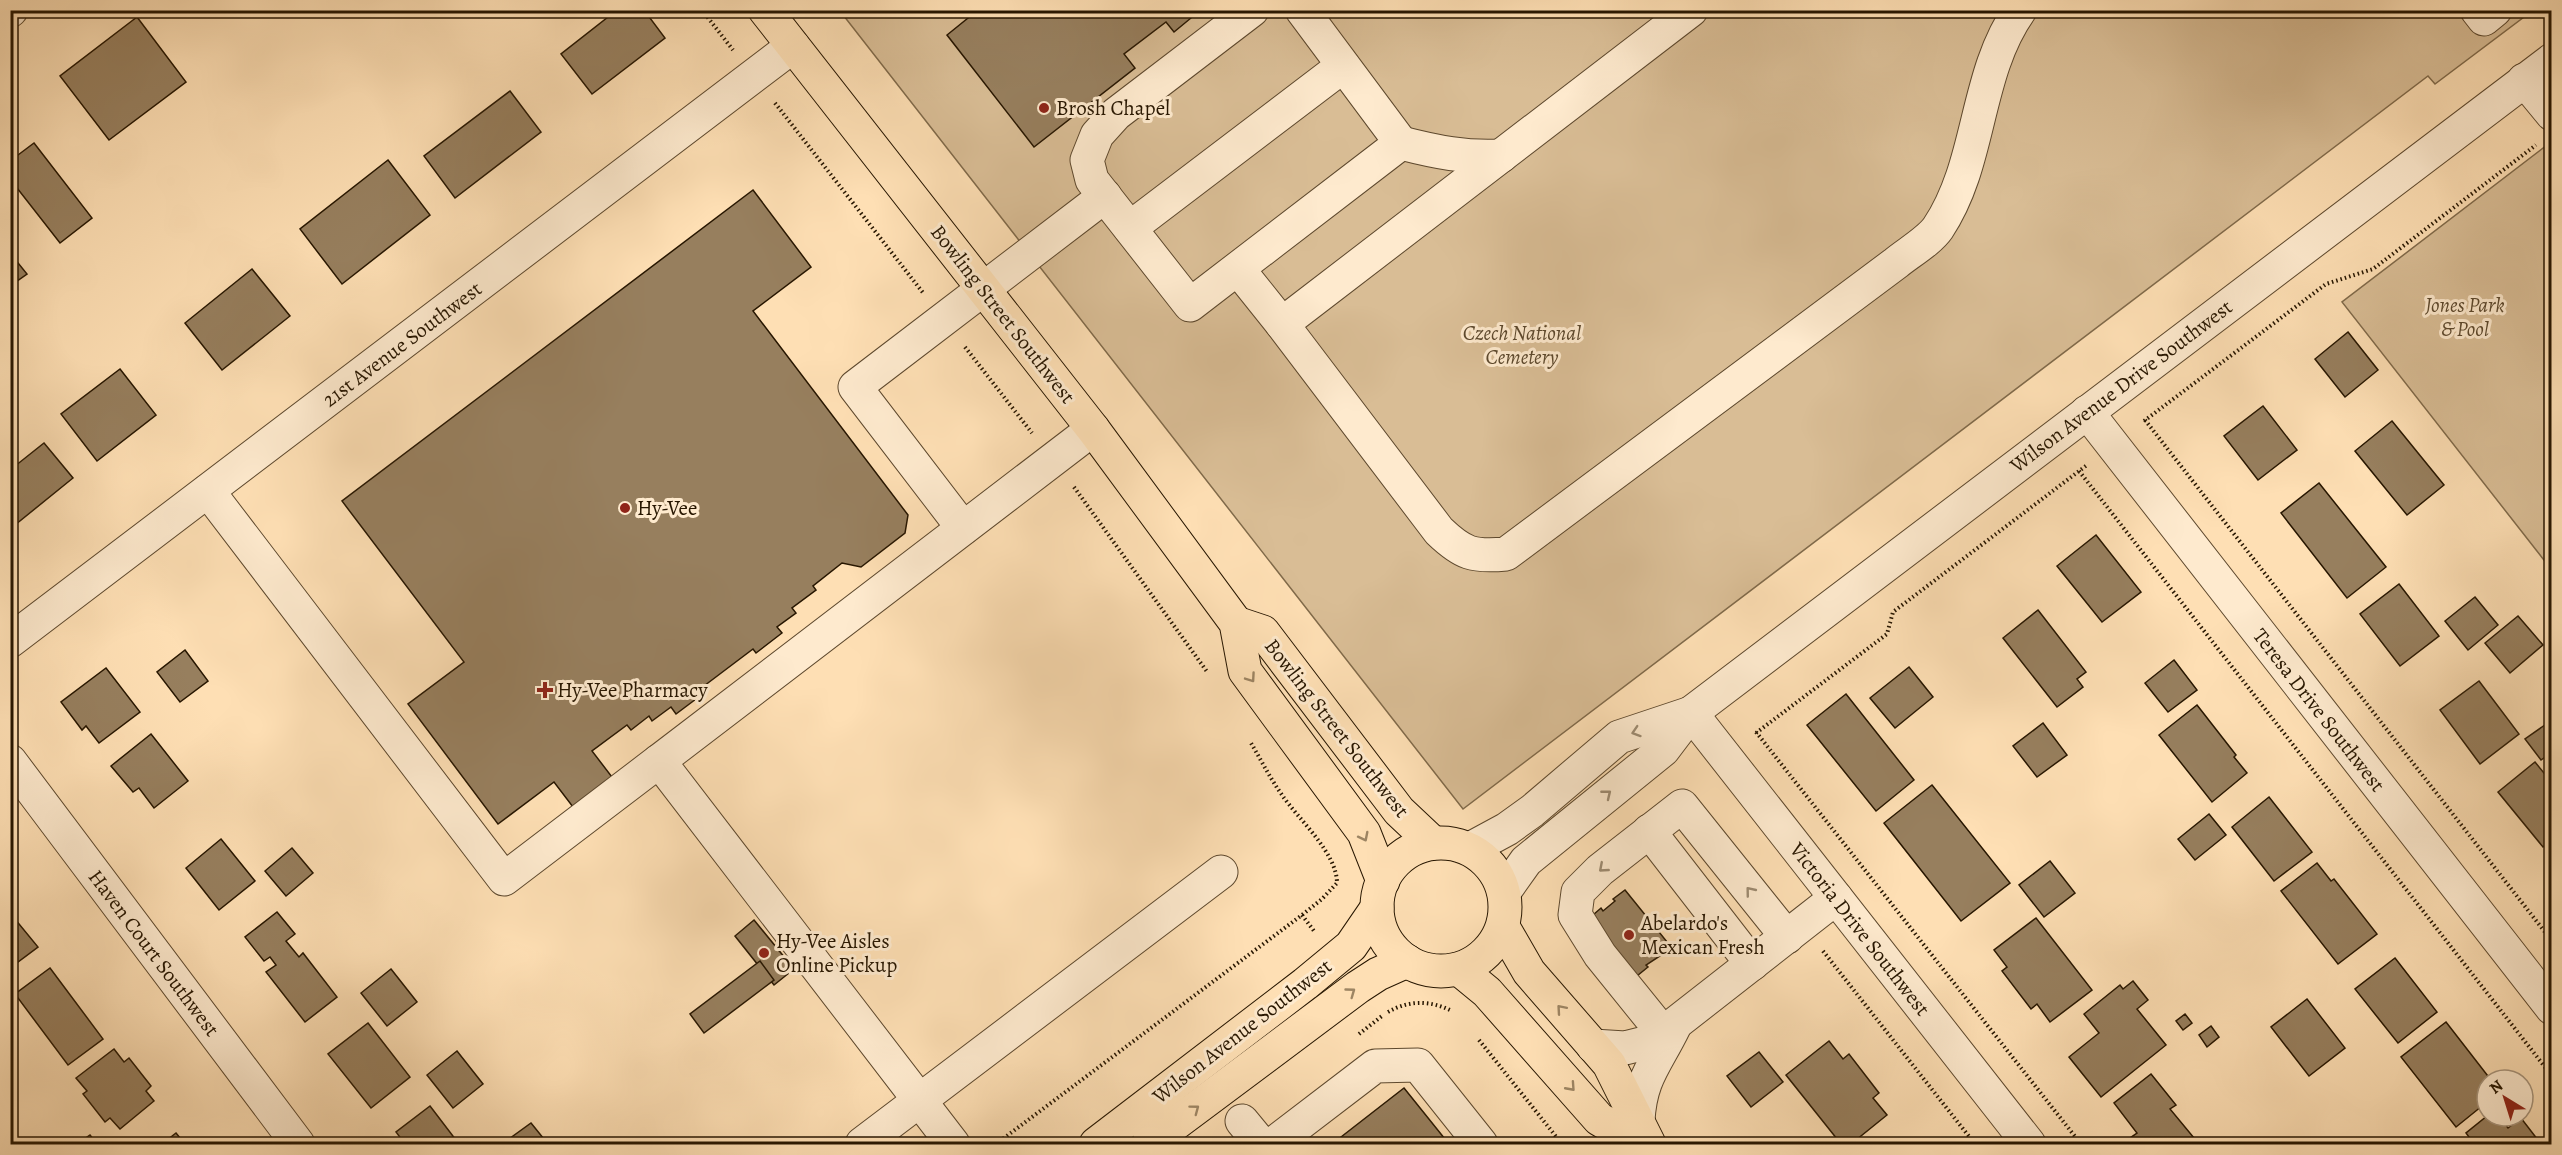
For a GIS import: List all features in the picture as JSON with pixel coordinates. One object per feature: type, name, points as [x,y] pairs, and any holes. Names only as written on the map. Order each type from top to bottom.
[{"type":"main road","name":"Bowling Street Southwest","points":[[780,22],[1093,429],[1236,623],[1245,671],[1364,833],[1380,895]]},
{"type":"main road","name":"Bowling Street Southwest","points":[[1236,623],[1263,632],[1399,811],[1433,843]]},
{"type":"main road","points":[[1433,843],[1451,844],[1470,849],[1485,860],[1497,874],[1504,892],[1506,910],[1503,927],[1495,943],[1483,956],[1459,969],[1433,971],[1407,961],[1388,943],[1380,926],[1380,895],[1399,859],[1415,849],[1433,843]]},
{"type":"main road","name":"Wilson Avenue Southwest","points":[[1096,1144],[1351,946],[1380,895]]},
{"type":"main road","points":[[1503,927],[1529,972],[1609,1065],[1643,1137]]},
{"type":"main road","name":"Wilson Avenue Southwest","points":[[1148,1144],[1358,987],[1378,974],[1407,961]]},
{"type":"main road","points":[[1459,969],[1487,992],[1599,1119],[1643,1137]]},
{"type":"street","points":[[1252,10],[1116,114],[1097,135],[1087,160],[1092,180],[1190,306],[1401,143]]},
{"type":"street","points":[[1302,10],[1401,143],[1450,155],[1474,158],[1501,156]]},
{"type":"street","points":[[1282,324],[1691,10]]},
{"type":"street","points":[[2477,10],[2484,19],[2495,10]]},
{"type":"street","points":[[1238,268],[1439,531],[1455,546],[1480,556],[1506,554],[1886,270],[1937,229],[1963,178],[1996,55],[2019,11]]},
{"type":"street","name":"21st Avenue Southwest","points":[[10,641],[208,491],[780,22]]},
{"type":"street","name":"Wilson Avenue Drive Southwest","points":[[1504,892],[1526,861],[1663,750],[1691,713],[2552,60]]},
{"type":"street","points":[[1130,228],[1344,66]]},
{"type":"street","points":[[2524,80],[2547,127]]},
{"type":"street","points":[[963,528],[855,387],[1105,196]]},
{"type":"street","name":"Teresa Drive Southwest","points":[[2087,412],[2552,1008]]},
{"type":"street","points":[[208,491],[504,879],[1093,429]]},
{"type":"street","name":"Wilson Avenue Drive Southwest","points":[[1470,849],[1524,817],[1619,737],[1691,713]]},
{"type":"street","name":"Victoria Drive Southwest","points":[[1691,713],[2029,1144]]},
{"type":"street","name":"Haven Court Southwest","points":[[10,761],[298,1144]]},
{"type":"street","points":[[658,761],[953,1144]]},
{"type":"street","points":[[1669,1028],[1600,955],[1575,915],[1578,892],[1600,870],[1649,831],[1682,806],[1794,931]]},
{"type":"street","points":[[1649,831],[1752,963]]},
{"type":"street","points":[[862,1144],[1221,872]]},
{"type":"street","points":[[1593,1046],[1638,1047],[1653,1041],[1836,898]]},
{"type":"street","points":[[1643,1137],[1639,1099],[1646,1076],[1662,1052],[1669,1028]]},
{"type":"street","points":[[1290,1139],[1375,1066],[1418,1065],[1482,1144]]},
{"type":"path","points":[[2138,425],[2326,284],[2373,269],[2547,127]]},
{"type":"path","points":[[2145,420],[2552,941]]},
{"type":"path","points":[[1750,737],[1887,634],[1893,612],[2092,461]]},
{"type":"path","points":[[2079,471],[2552,1076]]},
{"type":"path","points":[[1756,732],[2081,1144]]},
{"type":"path","points":[[996,1144],[1302,915],[1335,959]]},
{"type":"path","points":[[1794,931],[1975,1144]]},
{"type":"path","points":[[1358,987],[1382,1016],[1391,1010],[1417,1002],[1441,1005],[1455,1012]]},
{"type":"path","points":[[1473,1032],[1562,1144]]},
{"type":"green space","name":"Czech National Cemetery","points":[[840,11],[2532,11],[2435,84],[2428,76],[1463,809]]},
{"type":"green space","name":"Jones Park & Pool","points":[[2551,142],[2551,569],[2342,302]]},
{"type":"building","points":[[617,10],[644,10],[665,38],[592,94],[561,54]]},
{"type":"building","name":"Brosh Chapel","points":[[978,10],[1185,10],[1191,18],[1174,32],[1166,22],[1124,54],[1135,68],[1034,147],[947,35]]},
{"type":"building","points":[[137,17],[186,82],[109,140],[60,76]]},
{"type":"building","points":[[510,91],[541,132],[455,198],[424,156]]},
{"type":"building","points":[[34,143],[92,218],[60,243],[10,179],[10,161]]},
{"type":"building","points":[[388,160],[430,215],[342,284],[300,229]]},
{"type":"building","name":"Hy-Vee","points":[[753,190],[811,267],[753,311],[908,515],[905,533],[861,567],[842,563],[813,586],[816,590],[792,608],[796,613],[777,627],[782,633],[756,653],[753,649],[700,689],[704,693],[676,714],[671,707],[652,721],[649,716],[631,730],[627,725],[592,751],[612,777],[573,807],[554,782],[498,824],[408,704],[464,662],[342,501]]},
{"type":"building","points":[[10,253],[27,274],[10,286]]},
{"type":"building","points":[[252,269],[290,316],[222,370],[185,323]]},
{"type":"building","points":[[2348,332],[2378,370],[2345,397],[2315,359]]},
{"type":"building","points":[[120,369],[156,415],[97,461],[61,414]]},
{"type":"building","points":[[2263,406],[2297,450],[2258,480],[2224,436]]},
{"type":"building","points":[[2392,421],[2444,485],[2407,515],[2355,451]]},
{"type":"building","points":[[44,443],[73,478],[10,529],[10,470]]},
{"type":"building","points":[[2319,483],[2386,567],[2347,598],[2281,513]]},
{"type":"building","points":[[2096,535],[2141,592],[2102,622],[2057,566]]},
{"type":"building","points":[[2399,584],[2439,636],[2400,666],[2360,614]]},
{"type":"building","points":[[2475,597],[2498,625],[2468,650],[2445,621]]},
{"type":"building","points":[[2038,610],[2086,672],[2077,679],[2083,687],[2057,707],[2003,638]]},
{"type":"building","points":[[2518,616],[2543,645],[2510,673],[2485,643]]},
{"type":"building","points":[[185,650],[208,681],[180,702],[157,672]]},
{"type":"building","points":[[2174,660],[2197,690],[2168,712],[2145,683]]},
{"type":"building","points":[[1909,667],[1933,697],[1895,728],[1870,698]]},
{"type":"building","points":[[106,668],[140,712],[99,743],[86,726],[82,730],[61,702]]},
{"type":"building","points":[[2479,681],[2519,734],[2480,764],[2440,710]]},
{"type":"building","points":[[1846,694],[1914,780],[1876,811],[1807,725]]},
{"type":"building","points":[[2197,705],[2236,755],[2234,757],[2247,773],[2212,802],[2159,735]]},
{"type":"building","points":[[2552,720],[2552,752],[2541,760],[2525,739]]},
{"type":"building","points":[[2043,723],[2067,755],[2037,777],[2013,746]]},
{"type":"building","points":[[151,734],[188,781],[154,808],[139,788],[133,792],[111,766]]},
{"type":"building","points":[[2535,762],[2548,778],[2552,776],[2552,840],[2543,847],[2498,792]]},
{"type":"building","points":[[1932,785],[2010,883],[1961,921],[1884,823]]},
{"type":"building","points":[[2269,797],[2312,852],[2274,881],[2232,827]]},
{"type":"building","points":[[2209,814],[2226,835],[2195,860],[2178,839]]},
{"type":"building","points":[[221,839],[255,881],[219,910],[186,868]]},
{"type":"building","points":[[292,848],[313,873],[286,896],[265,871]]},
{"type":"building","points":[[2050,861],[2075,893],[2044,917],[2019,885]]},
{"type":"building","points":[[2317,863],[2331,881],[2334,879],[2377,934],[2338,964],[2281,891]]},
{"type":"building","name":"Abelardo's Mexican Fresh","points":[[1625,890],[1672,948],[1646,965],[1648,967],[1632,980],[1586,921],[1601,908],[1603,911]]},
{"type":"building","points":[[277,912],[295,934],[286,941],[299,957],[303,953],[337,997],[305,1022],[266,972],[276,965],[270,957],[264,961],[245,937]]},
{"type":"building","points":[[10,913],[38,947],[10,968]]},
{"type":"building","points":[[2036,918],[2092,990],[2050,1022],[2037,1004],[2031,1009],[2002,971],[2007,967],[1994,950]]},
{"type":"building","name":"Hy-Vee Aisles Online Pickup","points":[[754,920],[794,969],[774,985],[735,936]]},
{"type":"building","points":[[2395,958],[2437,1012],[2398,1043],[2355,989]]},
{"type":"building","points":[[760,961],[774,980],[704,1033],[690,1014]]},
{"type":"building","points":[[50,968],[103,1039],[68,1065],[15,994]]},
{"type":"building","points":[[391,969],[417,1002],[387,1026],[361,993]]},
{"type":"building","points":[[2133,981],[2148,1000],[2137,1009],[2166,1045],[2101,1097],[2069,1057],[2099,1033],[2084,1014],[2120,985],[2123,989]]},
{"type":"building","points":[[2307,999],[2345,1048],[2309,1076],[2271,1027]]},
{"type":"building","points":[[2185,1014],[2192,1023],[2183,1030],[2176,1021]]},
{"type":"building","points":[[2446,1022],[2482,1068],[2475,1068],[2475,1112],[2456,1127],[2401,1057]]},
{"type":"building","points":[[368,1023],[410,1077],[371,1108],[328,1054]]},
{"type":"building","points":[[2211,1026],[2219,1037],[2207,1047],[2199,1035]]},
{"type":"building","points":[[1829,1041],[1843,1059],[1849,1054],[1879,1093],[1873,1098],[1887,1115],[1851,1144],[1841,1144],[1786,1075]]},
{"type":"building","points":[[114,1049],[124,1062],[129,1058],[151,1086],[146,1091],[154,1101],[120,1129],[110,1118],[105,1122],[83,1094],[87,1091],[76,1078]]},
{"type":"building","points":[[457,1051],[483,1084],[453,1108],[427,1075]]},
{"type":"building","points":[[1759,1052],[1783,1082],[1751,1107],[1727,1076]]},
{"type":"building","points":[[2151,1074],[2176,1105],[2170,1109],[2199,1144],[2135,1144],[2130,1138],[2137,1133],[2114,1103]]},
{"type":"building","points":[[1404,1088],[1449,1144],[1348,1144],[1341,1137]]},
{"type":"building","points":[[430,1106],[459,1144],[405,1144],[396,1132]]},
{"type":"building","points":[[531,1123],[548,1144],[502,1144]]},
{"type":"building","points":[[2475,1126],[2475,1128],[2529,1128],[2541,1144],[2474,1144],[2466,1133]]},
{"type":"building","points":[[176,1133],[185,1144],[162,1144]]},
{"type":"building","points":[[90,1135],[97,1144],[77,1144]]},
{"type":"building","points":[[1914,1139],[1918,1144],[1906,1144]]},
{"type":"place","name":"Brosh Chapel","points":[[1044,108]]},
{"type":"place","name":"Hy-Vee","points":[[625,508]]},
{"type":"place","name":"Hy-Vee Pharmacy","points":[[545,690]]},
{"type":"place","name":"Abelardo's Mexican Fresh","points":[[1629,935]]},
{"type":"place","name":"Hy-Vee Aisles Online Pickup","points":[[764,953]]}]
